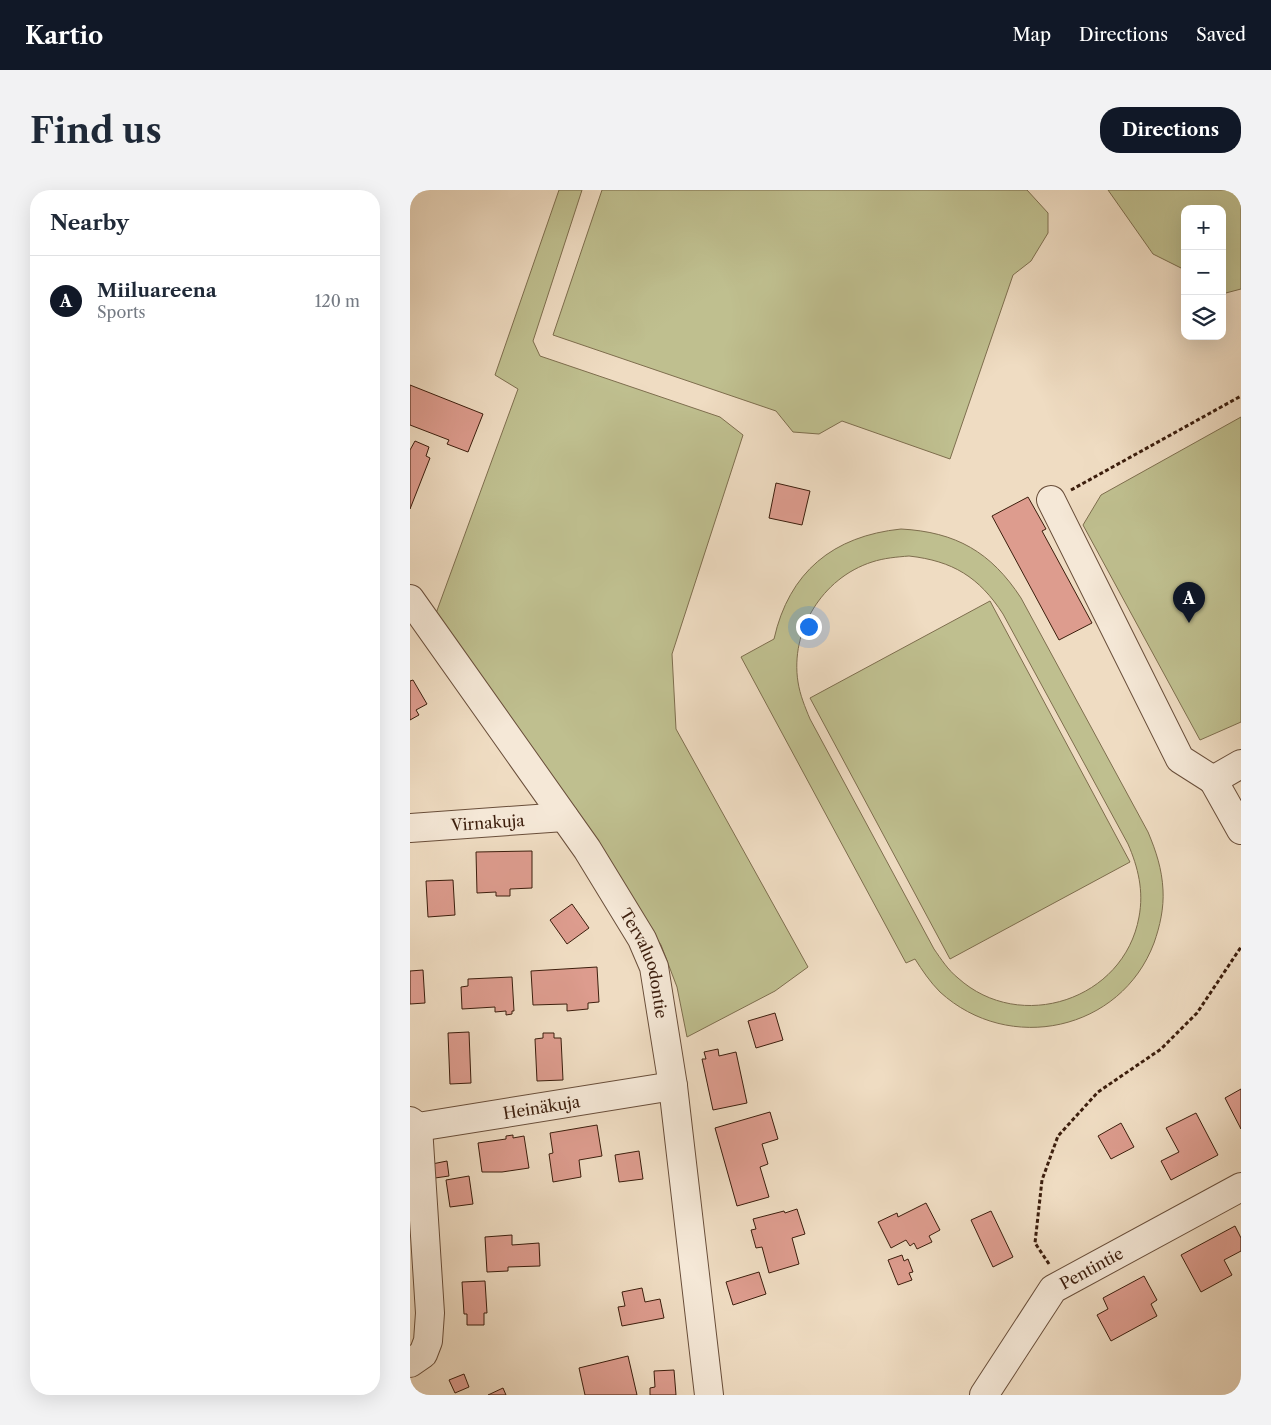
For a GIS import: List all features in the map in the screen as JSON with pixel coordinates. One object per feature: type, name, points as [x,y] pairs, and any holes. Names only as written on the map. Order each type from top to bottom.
[{"type":"street","points":[[1051,500],[1180,759],[1213,780],[1241,830]]},
{"type":"street","name":"Tervaluodontie","points":[[410,599],[587,849],[642,940],[654,967],[673,1086],[708,1395]]},
{"type":"street","points":[[1213,780],[1241,764]]},
{"type":"street","name":"Virnakuja","points":[[410,828],[564,817]]},
{"type":"street","name":"Heinäkuja","points":[[414,1124],[673,1086]]},
{"type":"street","points":[[410,1363],[423,1354],[428,1341],[430,1313],[414,1124]]},
{"type":"street","name":"Pentintie","points":[[984,1395],[1053,1288],[1241,1187]]},
{"type":"path","points":[[1051,500],[1241,396]]},
{"type":"path","points":[[1062,1284],[1035,1243],[1042,1180],[1058,1136],[1098,1092],[1161,1049],[1197,1013],[1241,948]]},
{"type":"green space","points":[[559,190],[582,190],[533,341],[540,356],[720,417],[743,435],[672,654],[676,729],[808,967],[775,991],[687,1037],[677,987],[661,945],[435,616],[518,389],[495,375]]},
{"type":"green space","points":[[602,190],[1027,190],[1048,213],[1048,233],[1031,261],[1013,275],[950,459],[842,421],[819,434],[793,432],[776,411],[553,335]]},
{"type":"green space","points":[[1108,190],[1241,190],[1241,289],[1226,293],[1226,205],[1181,205],[1181,268],[1153,254]]},
{"type":"green space","points":[[1241,417],[1241,722],[1200,740],[1083,525],[1101,495]]},
{"type":"green space","points":[[901,529],[939,535],[970,547],[997,568],[1021,598],[1148,832],[1158,860],[1163,890],[1160,924],[1156,937],[1138,973],[1116,997],[1090,1014],[1060,1024],[1029,1027],[998,1023],[968,1012],[940,992],[915,959],[906,963],[741,657],[774,639],[781,615],[791,595],[803,577],[818,562],[835,549],[877,533]],"holes":[[[909,556],[925,558],[964,573],[994,601],[1003,614],[1128,844],[1135,861],[1141,898],[1139,917],[1129,946],[1113,969],[1091,988],[1066,1000],[1039,1005],[1010,1004],[983,995],[958,978],[948,968],[934,949],[810,719],[801,696],[797,663],[799,644],[813,609],[825,594],[838,580],[872,562]]]},
{"type":"green space","points":[[990,601],[1130,862],[950,959],[810,698]]},
{"type":"building","points":[[410,385],[483,414],[468,452],[447,444],[449,440],[410,425]]},
{"type":"building","points":[[415,441],[429,447],[426,456],[430,458],[410,509],[410,450]]},
{"type":"building","points":[[776,483],[810,491],[802,525],[769,518]]},
{"type":"building","points":[[1028,497],[1046,529],[1042,531],[1092,623],[1059,640],[992,516]]},
{"type":"building","points":[[413,680],[427,704],[416,710],[419,715],[410,720],[410,681]]},
{"type":"building","points":[[532,851],[532,888],[510,889],[510,896],[496,896],[496,892],[477,893],[476,852]]},
{"type":"building","points":[[453,880],[455,915],[428,917],[426,881]]},
{"type":"building","points":[[572,904],[589,928],[567,944],[550,920]]},
{"type":"building","points":[[597,967],[599,1002],[588,1003],[588,1009],[567,1011],[567,1004],[533,1005],[531,971]]},
{"type":"building","points":[[423,970],[425,1003],[410,1004],[410,971]]},
{"type":"building","points":[[512,977],[514,1011],[512,1011],[512,1014],[506,1015],[506,1011],[495,1012],[495,1007],[462,1009],[461,987],[468,986],[468,979]]},
{"type":"building","points":[[775,1013],[783,1040],[756,1048],[748,1021]]},
{"type":"building","points":[[469,1032],[471,1083],[450,1084],[448,1033]]},
{"type":"building","points":[[543,1033],[554,1033],[554,1038],[561,1038],[563,1080],[537,1081],[535,1039],[543,1038]]},
{"type":"building","points":[[718,1049],[719,1056],[736,1052],[747,1103],[713,1110],[702,1059],[706,1059],[704,1052]]},
{"type":"building","points":[[1241,1089],[1241,1129],[1225,1098]]},
{"type":"building","points":[[770,1112],[778,1139],[762,1144],[768,1164],[760,1167],[769,1197],[737,1206],[715,1128]]},
{"type":"building","points":[[1196,1113],[1218,1155],[1171,1180],[1161,1161],[1179,1152],[1166,1128]]},
{"type":"building","points":[[1121,1123],[1134,1147],[1111,1159],[1098,1136]]},
{"type":"building","points":[[597,1125],[602,1156],[579,1160],[581,1177],[553,1182],[549,1154],[553,1153],[550,1133]]},
{"type":"building","points":[[513,1135],[513,1138],[524,1136],[529,1168],[502,1172],[482,1172],[478,1143],[506,1139],[506,1136]]},
{"type":"building","points":[[639,1151],[643,1179],[619,1182],[615,1155]]},
{"type":"building","points":[[447,1161],[449,1176],[435,1178],[432,1164]]},
{"type":"building","points":[[469,1176],[473,1204],[450,1207],[446,1180]]},
{"type":"building","points":[[926,1203],[940,1230],[929,1236],[932,1242],[917,1249],[914,1243],[910,1246],[906,1240],[891,1248],[878,1222],[897,1213],[898,1217]]},
{"type":"building","points":[[797,1209],[805,1234],[792,1238],[799,1264],[769,1273],[762,1247],[756,1248],[751,1230],[756,1229],[753,1219]]},
{"type":"building","points":[[991,1211],[1013,1257],[993,1267],[971,1220]]},
{"type":"building","points":[[1235,1226],[1241,1238],[1241,1251],[1224,1260],[1232,1275],[1201,1292],[1181,1255]]},
{"type":"building","points":[[512,1235],[512,1245],[539,1243],[540,1266],[508,1267],[508,1271],[487,1272],[485,1237]]},
{"type":"building","points":[[902,1255],[904,1261],[908,1259],[913,1272],[909,1273],[912,1280],[898,1285],[888,1260]]},
{"type":"building","points":[[759,1272],[766,1294],[733,1305],[726,1282]]},
{"type":"building","points":[[1144,1276],[1157,1300],[1151,1304],[1157,1316],[1111,1341],[1097,1315],[1108,1309],[1103,1298]]},
{"type":"building","points":[[485,1281],[487,1313],[484,1313],[484,1325],[467,1325],[467,1314],[464,1314],[462,1282]]},
{"type":"building","points":[[642,1288],[645,1302],[660,1299],[664,1318],[622,1326],[618,1307],[625,1306],[622,1292]]},
{"type":"building","points":[[628,1356],[637,1395],[585,1395],[579,1368]]},
{"type":"building","points":[[674,1370],[676,1395],[650,1395],[650,1388],[655,1387],[654,1371]]},
{"type":"building","points":[[464,1374],[469,1387],[455,1393],[449,1380]]},
{"type":"building","points":[[503,1388],[506,1395],[488,1395]]},
{"type":"place","name":"Miiluareena","points":[[1189,623]]}]
